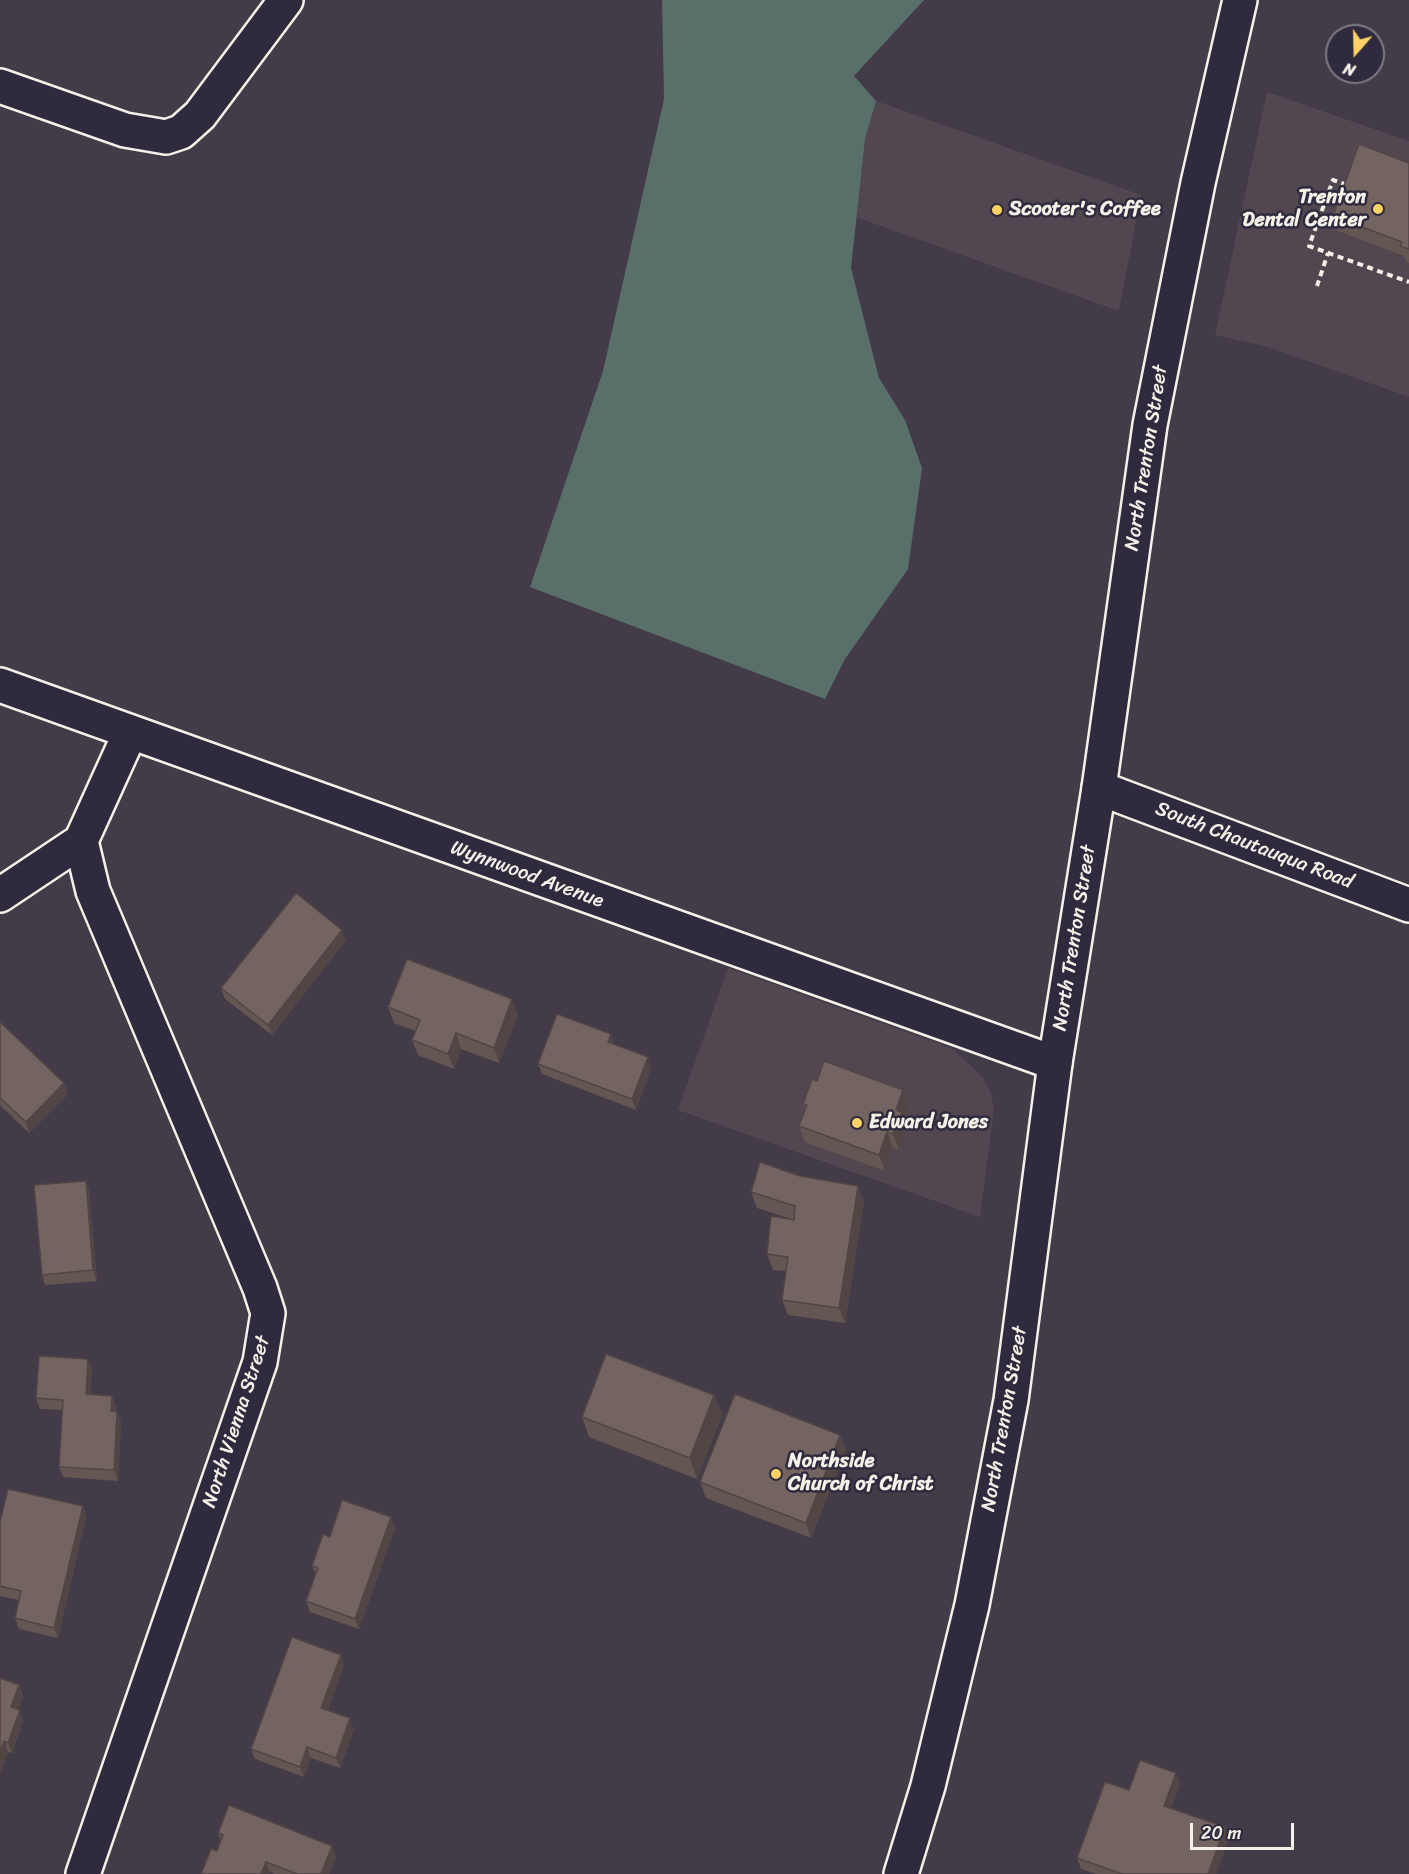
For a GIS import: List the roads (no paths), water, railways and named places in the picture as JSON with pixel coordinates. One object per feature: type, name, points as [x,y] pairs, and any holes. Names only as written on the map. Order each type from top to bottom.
[{"type":"main road","points":[[0,86],[125,130],[166,137],[181,132],[206,109],[286,0]]},
{"type":"main road","name":"North Trenton Street","points":[[901,1874],[928,1786],[972,1605],[1009,1412],[1055,1063],[1099,788],[1150,425],[1198,183],[1240,0]]},
{"type":"main road","name":"Wynnwood Avenue","points":[[0,685],[1055,1063]]},
{"type":"main road","points":[[0,895],[81,841],[130,733]]},
{"type":"main road","name":"South Chautauqua Road","points":[[1099,788],[1409,905]]},
{"type":"main road","name":"North Vienna Street","points":[[81,841],[93,891],[268,1312],[260,1362],[83,1874]]},
{"type":"place","name":"Trenton Dental Center","points":[[1378,209]]},
{"type":"place","name":"Scooter's Coffee","points":[[997,210]]},
{"type":"place","name":"Edward Jones","points":[[857,1123]]},
{"type":"place","name":"Northside Church of Christ","points":[[776,1474]]}]
